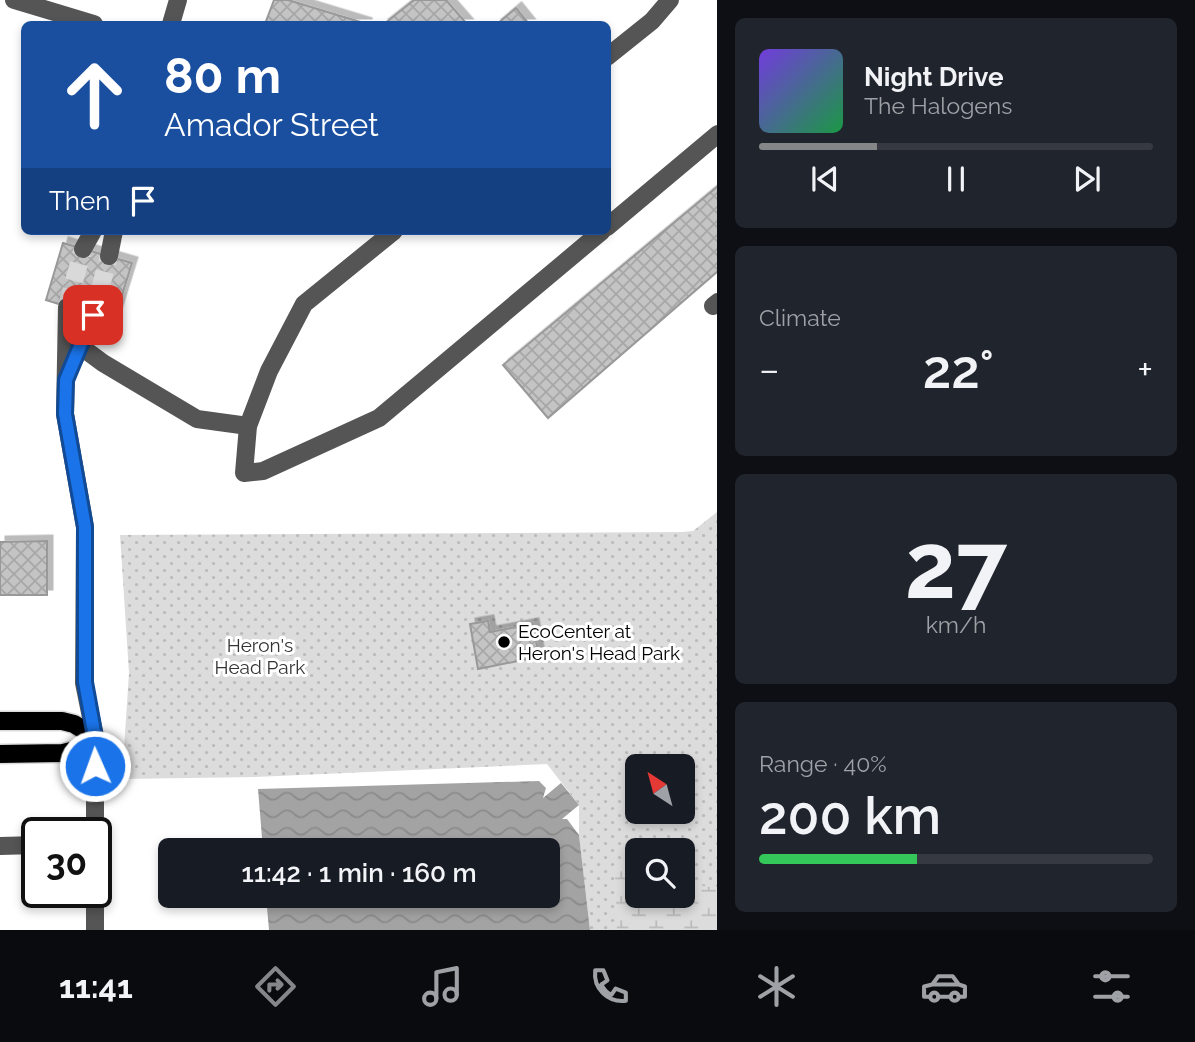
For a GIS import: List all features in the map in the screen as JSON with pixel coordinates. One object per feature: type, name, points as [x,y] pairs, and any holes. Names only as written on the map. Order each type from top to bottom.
[{"type":"main road","points":[[0,722],[62,721],[74,724],[95,737],[75,750],[63,753],[0,754]]},
{"type":"street","points":[[14,0],[84,21]]},
{"type":"street","points":[[172,21],[178,0]]},
{"type":"street","points":[[611,54],[652,21],[670,0]]},
{"type":"street","points":[[611,224],[717,134]]},
{"type":"street","points":[[83,249],[91,235]]},
{"type":"street","points":[[109,256],[113,235]]},
{"type":"street","points":[[389,235],[304,304],[269,370],[248,426],[244,473],[262,471],[379,418],[597,235]]},
{"type":"street","points":[[67,307],[65,414],[85,527],[85,682],[95,737],[95,817]]},
{"type":"street","points":[[66,380],[93,315]]},
{"type":"street","points":[[80,346],[103,363],[197,419],[248,426]]},
{"type":"street","points":[[0,846],[21,845]]},
{"type":"street","points":[[95,908],[95,930]]},
{"type":"green space","name":"Heron's Head Park","points":[[717,512],[717,930],[590,930],[579,835],[579,805],[547,764],[255,777],[122,779],[129,673],[120,535],[693,531]]},
{"type":"green space","points":[[618,862],[625,867],[625,908],[695,908],[695,885],[717,888],[717,930],[617,930],[615,874]]},
{"type":"water","points":[[539,781],[546,788],[543,798],[561,783],[579,805],[562,819],[567,819],[579,835],[590,930],[269,930],[267,908],[560,908],[560,838],[262,838],[258,789]]},
{"type":"building","points":[[274,0],[288,0],[357,21],[266,21]]},
{"type":"building","points":[[414,0],[446,0],[464,21],[388,21]]},
{"type":"building","points":[[516,8],[527,21],[501,21]]},
{"type":"building","points":[[717,187],[717,272],[548,418],[503,365]]},
{"type":"building","points":[[63,243],[132,263],[114,321],[46,300]]},
{"type":"building","points":[[47,541],[47,595],[0,595],[0,542]]},
{"type":"building","name":"EcoCenter at Heron's Head Park","points":[[488,621],[490,632],[533,624],[538,652],[532,653],[533,658],[478,669],[470,624]]},
{"type":"tunnel","points":[[67,307],[83,249]]},
{"type":"tunnel","points":[[93,315],[109,256]]},
{"type":"place","name":"EcoCenter at Heron's Head Park","points":[[504,642]]},
{"type":"route","points":[[93,315],[66,380],[65,414],[85,527],[85,682],[95,737],[95,766]]}]
